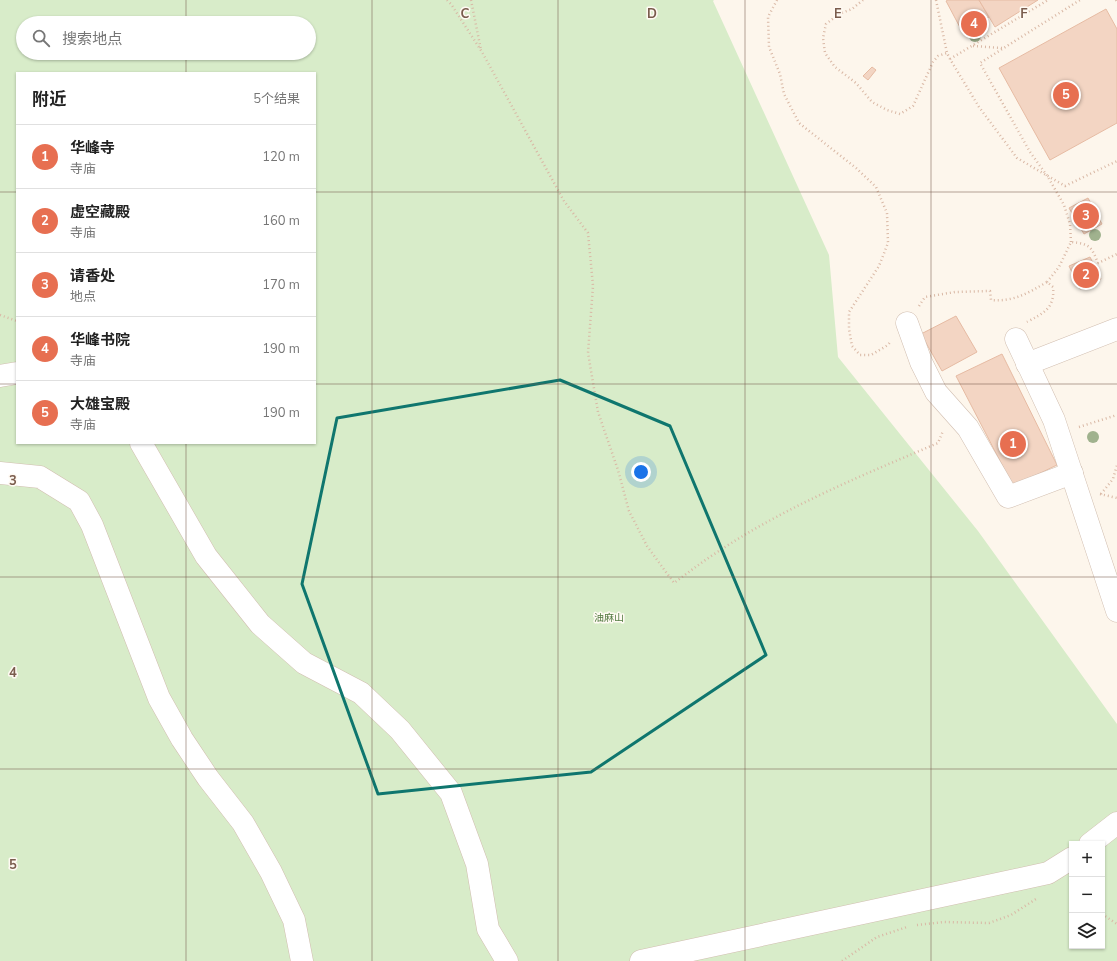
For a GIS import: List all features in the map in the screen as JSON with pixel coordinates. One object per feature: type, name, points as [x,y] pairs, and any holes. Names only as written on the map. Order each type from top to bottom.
[{"type":"street","points":[[907,323],[921,362],[936,392],[968,428],[1008,497],[1072,473]]},
{"type":"street","points":[[1027,364],[1117,329]]},
{"type":"street","points":[[1016,339],[1054,420],[1117,611]]},
{"type":"street","points":[[0,376],[16,373]]},
{"type":"street","points":[[142,444],[206,556],[260,624],[304,663],[361,693],[400,730],[451,793],[477,864],[488,929],[507,961]]},
{"type":"street","points":[[0,472],[40,477],[79,501],[92,525],[159,698],[182,739],[208,778],[243,823],[271,872],[294,920],[302,961]]},
{"type":"street","points":[[1094,841],[1117,823]]},
{"type":"street","points":[[641,961],[1048,873],[1069,860]]},
{"type":"path","points":[[447,0],[482,52],[564,201],[588,233],[593,286],[588,353],[598,412],[618,470],[629,511],[647,546],[674,583],[719,551],[779,516],[860,477],[938,443],[953,411]]},
{"type":"path","points":[[471,0],[482,52]]},
{"type":"path","points":[[777,0],[768,16],[769,47],[780,74],[784,94],[799,123],[856,168],[876,187],[887,213],[888,243],[879,266],[849,312],[849,329],[852,346],[860,355],[871,355],[888,345],[907,323],[925,297],[955,292],[990,291],[991,300],[1003,301],[1024,296],[1047,282],[1059,267],[1071,242],[1070,224],[1064,205],[1048,177],[1030,152],[980,63],[1080,0]]},
{"type":"path","points":[[863,0],[852,8],[839,14],[826,24],[823,38],[825,53],[835,68],[856,83],[872,102],[887,110],[900,114],[913,106],[933,62],[938,56],[947,53]]},
{"type":"path","points":[[936,0],[947,53],[950,59],[979,107],[1017,158],[1065,186],[1117,161]]},
{"type":"path","points":[[950,59],[1048,0]]},
{"type":"path","points":[[973,46],[1003,48]]},
{"type":"path","points":[[1071,242],[1085,244],[1093,251],[1098,263]]},
{"type":"path","points":[[1094,265],[1117,254]]},
{"type":"path","points":[[1016,339],[1019,329],[1024,323],[1042,314],[1050,306],[1054,296],[1052,287],[1047,282]]},
{"type":"path","points":[[0,315],[16,321]]},
{"type":"path","points":[[1059,434],[1117,415]]},
{"type":"path","points":[[1100,494],[1114,479],[1117,465]]},
{"type":"path","points":[[842,961],[877,937],[911,925],[944,922],[988,923],[1011,915],[1042,896]]},
{"type":"path","points":[[1105,916],[1117,924]]},
{"type":"highlighted area","points":[[560,380],[670,426],[766,655],[591,772],[378,794],[302,584],[337,418]]},
{"type":"green space","name":"油麻山","points":[[0,0],[714,0],[713,1],[829,255],[838,357],[978,531],[1117,724],[1117,961],[0,961]]},
{"type":"building","points":[[979,0],[989,17],[963,33],[946,1]]},
{"type":"building","points":[[979,0],[1038,0],[995,27]]},
{"type":"building","points":[[1106,9],[1117,29],[1117,123],[1050,160],[999,68]]},
{"type":"building","points":[[872,67],[876,70],[868,80],[863,76]]},
{"type":"building","points":[[1088,198],[1102,224],[1084,234],[1069,208]]},
{"type":"building","points":[[1090,257],[1101,279],[1080,289],[1069,266]]},
{"type":"building","points":[[956,316],[977,352],[942,371],[921,334]]},
{"type":"building","points":[[1002,354],[1057,465],[1013,486],[956,376]]},
{"type":"place","name":"华峰书院","points":[[974,24]]},
{"type":"place","name":"大雄宝殿","points":[[1066,95]]},
{"type":"place","name":"请香处","points":[[1086,216]]},
{"type":"place","name":"虚空藏殿","points":[[1086,275]]},
{"type":"place","name":"华峰寺","points":[[1013,444]]}]
